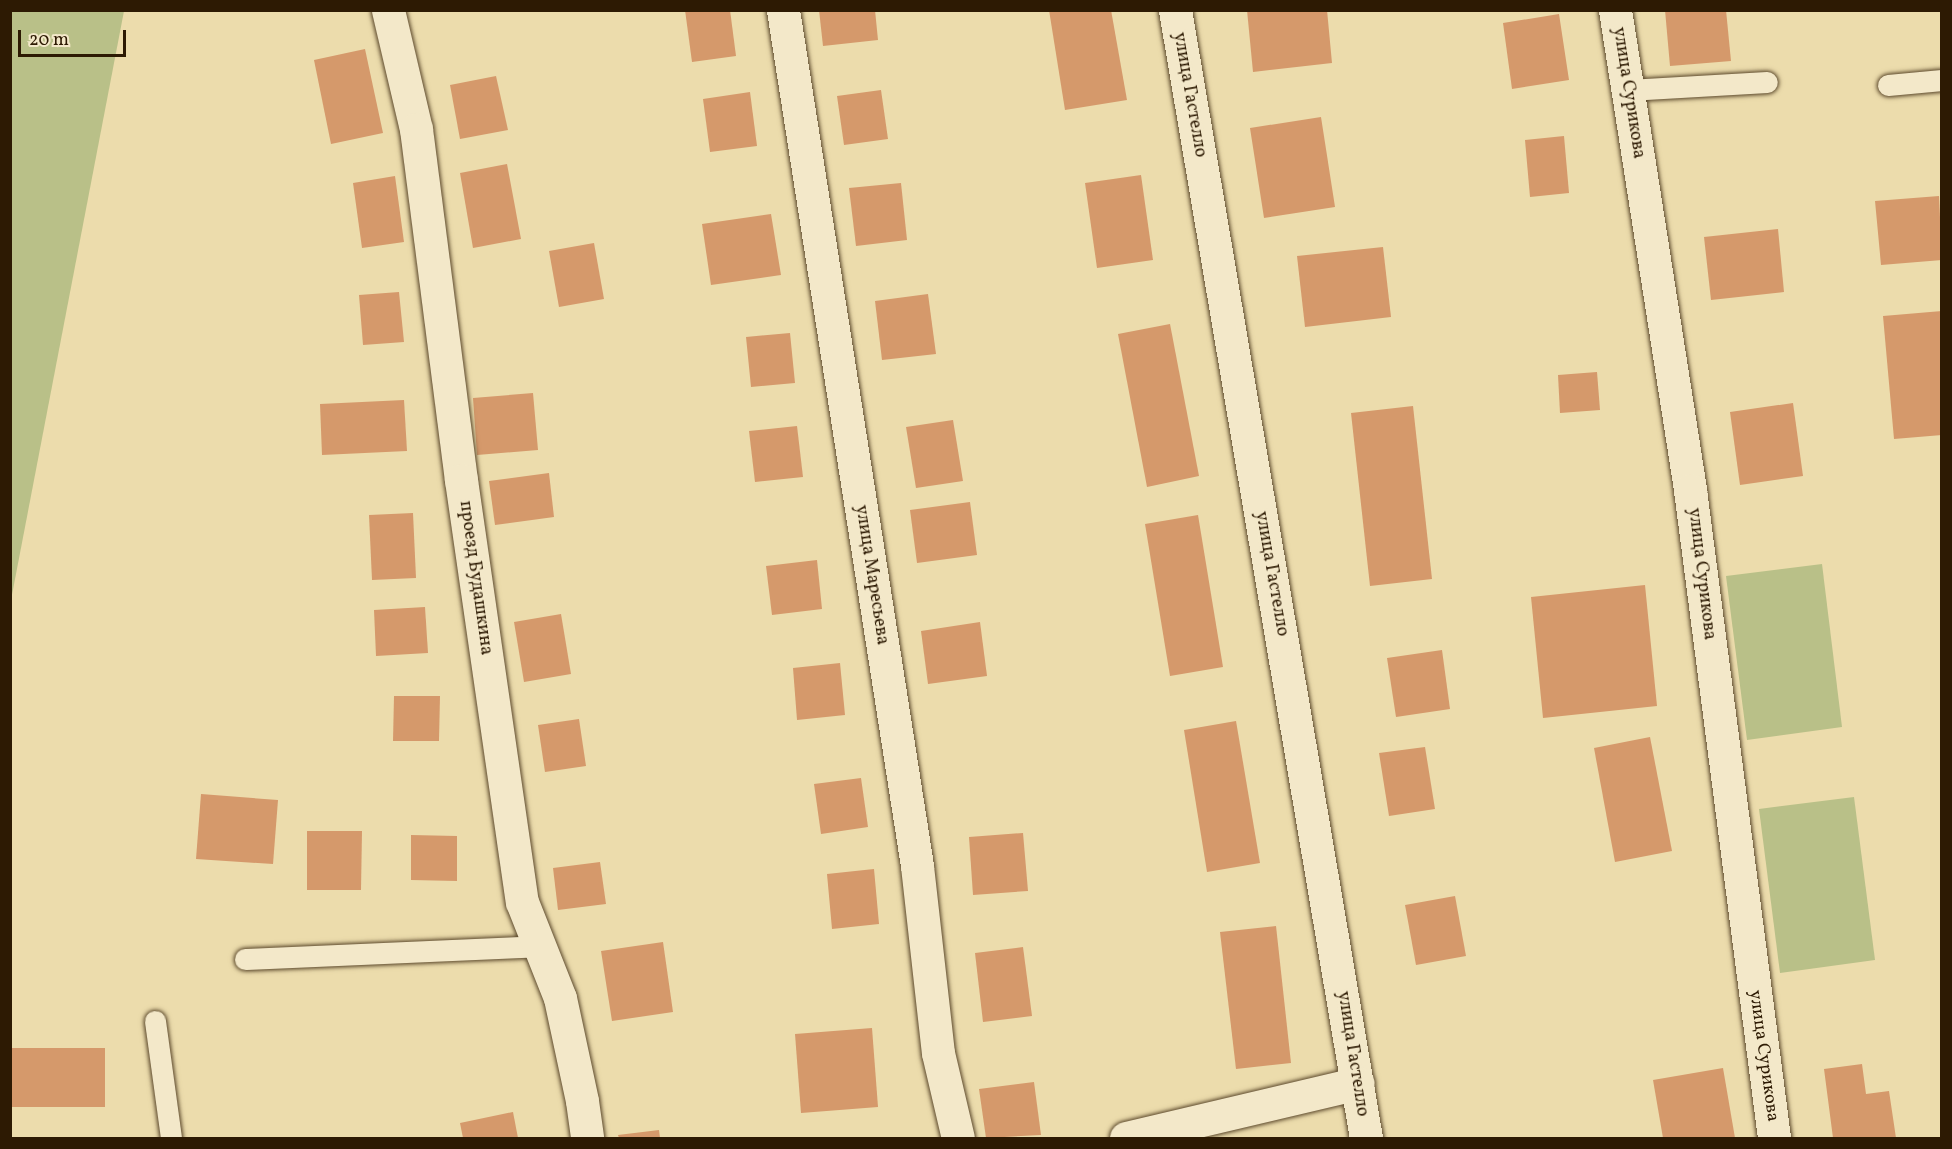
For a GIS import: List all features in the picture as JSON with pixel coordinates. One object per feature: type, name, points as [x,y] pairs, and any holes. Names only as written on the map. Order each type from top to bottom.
[{"type":"street","name":"проезд Будашкина","points":[[388,10],[416,129],[461,480],[522,902],[560,998],[582,1101],[587,1138]]},
{"type":"street","name":"улица Маресьева","points":[[783,10],[917,866],[938,1053],[958,1138]]},
{"type":"street","name":"улица Гастелло","points":[[1175,10],[1366,1138]]},
{"type":"street","name":"улица Сурикова","points":[[1615,10],[1690,490],[1774,1138]]},
{"type":"street","points":[[1126,1138],[1358,1083]]},
{"type":"lane","points":[[1888,85],[1941,80]]},
{"type":"lane","points":[[1628,90],[1767,82]]},
{"type":"lane","points":[[245,959],[539,946]]},
{"type":"lane","points":[[155,1021],[171,1138]]},
{"type":"green space","points":[[10,11],[124,11],[11,600]]},
{"type":"green space","points":[[1822,564],[1842,727],[1747,740],[1726,576]]},
{"type":"green space","points":[[1854,797],[1875,960],[1780,973],[1759,809]]},
{"type":"building","points":[[685,10],[730,10],[736,56],[692,62]]},
{"type":"building","points":[[819,10],[875,10],[878,40],[823,46]]},
{"type":"building","points":[[1049,10],[1111,10],[1127,100],[1065,110]]},
{"type":"building","points":[[1247,10],[1327,10],[1332,63],[1253,72]]},
{"type":"building","points":[[1665,10],[1726,10],[1731,61],[1670,66]]},
{"type":"building","points":[[1559,14],[1569,80],[1512,89],[1503,23]]},
{"type":"building","points":[[365,49],[383,133],[331,144],[314,60]]},
{"type":"building","points":[[496,76],[508,130],[460,139],[450,85]]},
{"type":"building","points":[[881,90],[888,139],[844,145],[837,96]]},
{"type":"building","points":[[750,92],[757,146],[710,152],[703,99]]},
{"type":"building","points":[[1321,117],[1335,207],[1264,218],[1250,128]]},
{"type":"building","points":[[1564,136],[1569,193],[1530,197],[1525,140]]},
{"type":"building","points":[[507,164],[521,239],[473,248],[460,173]]},
{"type":"building","points":[[1141,175],[1153,260],[1097,268],[1085,183]]},
{"type":"building","points":[[395,176],[404,242],[362,248],[353,183]]},
{"type":"building","points":[[901,183],[907,240],[856,246],[849,188]]},
{"type":"building","points":[[1939,196],[1942,260],[1881,265],[1875,201]]},
{"type":"building","points":[[771,214],[781,275],[711,285],[702,224]]},
{"type":"building","points":[[1778,229],[1784,292],[1711,300],[1704,237]]},
{"type":"building","points":[[594,243],[604,299],[559,307],[549,251]]},
{"type":"building","points":[[1383,247],[1391,317],[1305,327],[1297,256]]},
{"type":"building","points":[[399,292],[404,342],[363,345],[359,295]]},
{"type":"building","points":[[928,294],[936,354],[882,360],[875,301]]},
{"type":"building","points":[[1942,311],[1942,435],[1894,439],[1883,316]]},
{"type":"building","points":[[1170,324],[1199,476],[1147,487],[1118,334]]},
{"type":"building","points":[[790,333],[795,383],[751,387],[746,337]]},
{"type":"building","points":[[1597,372],[1600,410],[1560,413],[1558,375]]},
{"type":"building","points":[[533,393],[538,450],[477,455],[473,398]]},
{"type":"building","points":[[404,400],[407,451],[322,455],[320,404]]},
{"type":"building","points":[[1793,403],[1803,476],[1740,485],[1730,412]]},
{"type":"building","points":[[1413,406],[1432,579],[1370,586],[1351,413]]},
{"type":"building","points":[[953,420],[963,481],[916,488],[906,427]]},
{"type":"building","points":[[797,426],[803,477],[755,482],[749,431]]},
{"type":"building","points":[[549,473],[554,517],[495,525],[489,481]]},
{"type":"building","points":[[970,502],[977,555],[917,563],[910,510]]},
{"type":"building","points":[[413,513],[416,578],[372,580],[369,515]]},
{"type":"building","points":[[1198,515],[1223,667],[1170,676],[1145,524]]},
{"type":"building","points":[[817,560],[822,609],[772,615],[766,566]]},
{"type":"building","points":[[1645,585],[1657,706],[1543,718],[1531,597]]},
{"type":"building","points":[[425,607],[428,653],[376,656],[374,610]]},
{"type":"building","points":[[561,614],[571,674],[524,682],[514,622]]},
{"type":"building","points":[[980,622],[987,676],[928,684],[921,631]]},
{"type":"building","points":[[1442,650],[1450,709],[1396,717],[1387,658]]},
{"type":"building","points":[[840,663],[845,715],[797,720],[793,668]]},
{"type":"building","points":[[394,696],[440,696],[439,741],[393,741]]},
{"type":"building","points":[[579,719],[586,766],[545,772],[538,725]]},
{"type":"building","points":[[1236,721],[1260,863],[1207,872],[1184,730]]},
{"type":"building","points":[[1650,737],[1672,851],[1615,862],[1594,748]]},
{"type":"building","points":[[1425,747],[1435,809],[1389,816],[1379,753]]},
{"type":"building","points":[[861,778],[868,827],[821,834],[814,784]]},
{"type":"building","points":[[201,794],[278,800],[273,864],[196,859]]},
{"type":"building","points":[[307,831],[362,831],[361,890],[307,890]]},
{"type":"building","points":[[1023,833],[1028,891],[973,895],[969,837]]},
{"type":"building","points":[[411,835],[457,836],[457,881],[411,880]]},
{"type":"building","points":[[600,862],[606,904],[558,910],[553,868]]},
{"type":"building","points":[[874,869],[879,924],[832,929],[827,874]]},
{"type":"building","points":[[1455,896],[1466,956],[1416,965],[1405,905]]},
{"type":"building","points":[[1276,926],[1291,1063],[1236,1069],[1220,932]]},
{"type":"building","points":[[663,942],[673,1012],[612,1021],[601,951]]},
{"type":"building","points":[[1023,947],[1032,1016],[983,1022],[975,953]]},
{"type":"building","points":[[872,1028],[878,1107],[801,1113],[795,1034]]},
{"type":"building","points":[[12,1048],[105,1048],[105,1107],[12,1107]]},
{"type":"building","points":[[1862,1064],[1866,1094],[1889,1091],[1896,1138],[1833,1138],[1824,1069]]},
{"type":"building","points":[[1723,1068],[1735,1138],[1663,1138],[1653,1080]]},
{"type":"building","points":[[1034,1082],[1041,1135],[986,1138],[979,1089]]},
{"type":"building","points":[[513,1112],[518,1138],[463,1138],[460,1123]]},
{"type":"building","points":[[659,1130],[660,1138],[619,1138],[618,1135]]}]
